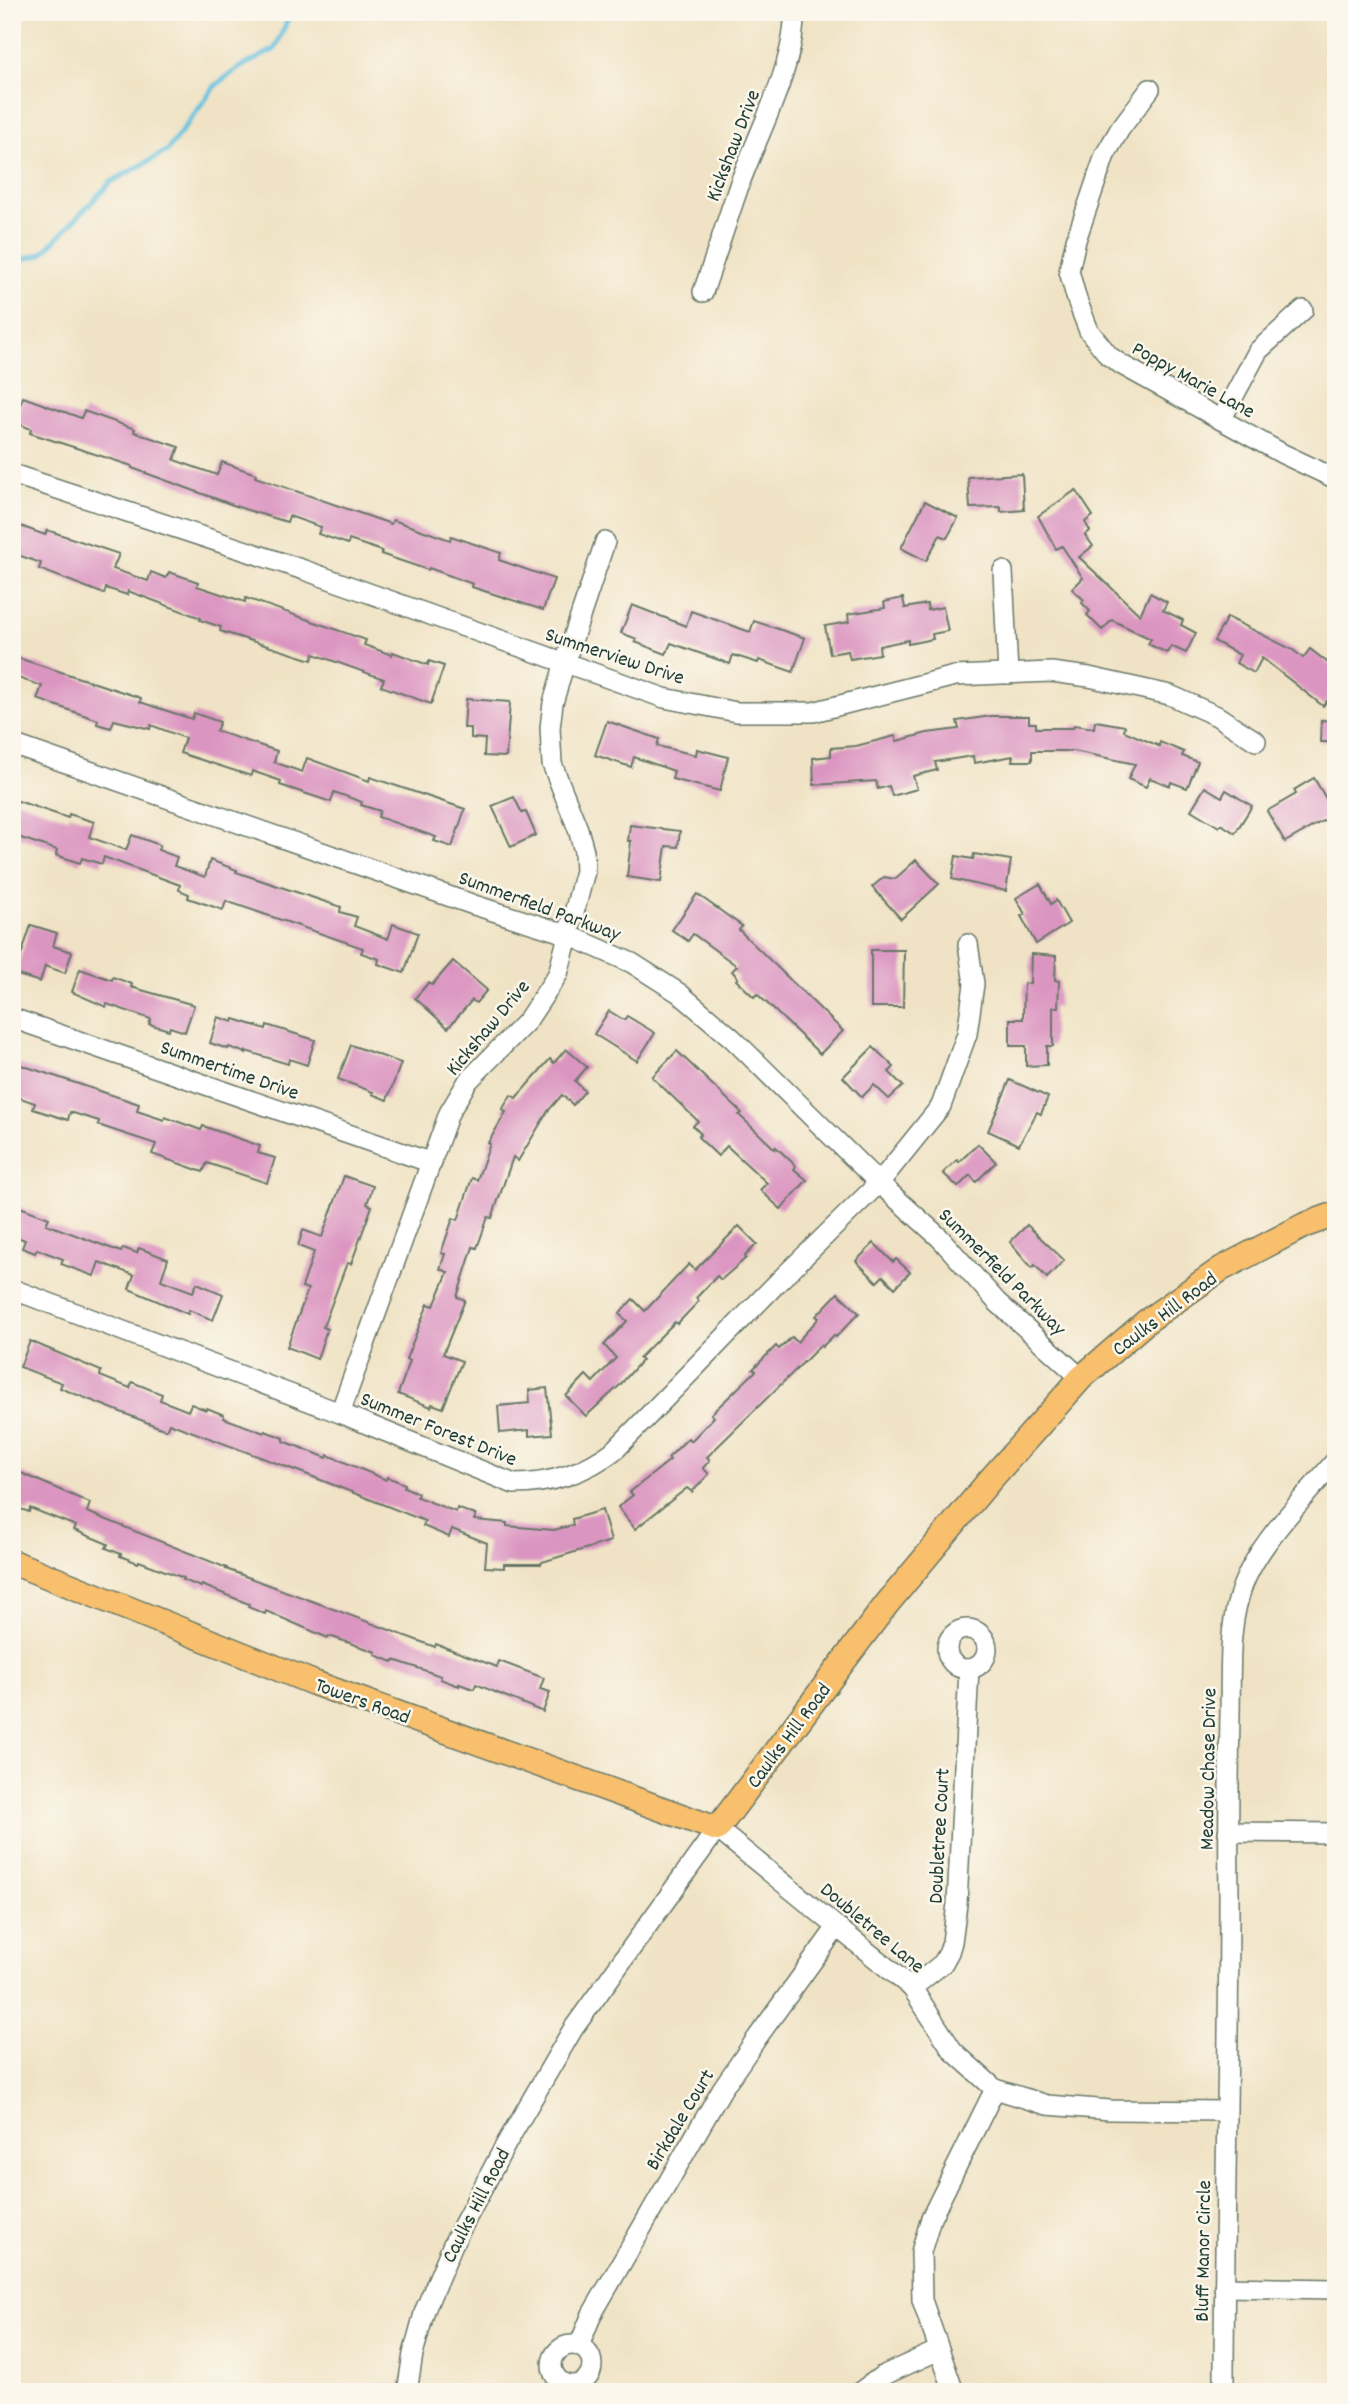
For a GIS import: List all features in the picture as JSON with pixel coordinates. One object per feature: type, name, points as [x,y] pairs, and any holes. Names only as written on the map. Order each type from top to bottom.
[{"type":"main road","name":"Caulks Hill Road","points":[[717,1829],[886,1605],[990,1480],[1081,1378],[1147,1321],[1221,1269],[1305,1225],[1336,1214]]},
{"type":"main road","name":"Towers Road","points":[[12,1562],[314,1683],[717,1829]]},
{"type":"street","name":"Kickshaw Drive","points":[[703,292],[741,181],[786,64],[794,34],[794,12]]},
{"type":"street","name":"Poppy Marie Lane","points":[[1150,89],[1120,129],[1105,155],[1076,240],[1069,271],[1089,331],[1109,356],[1283,454],[1336,480]]},
{"type":"street","points":[[1221,420],[1258,351],[1303,310]]},
{"type":"street","name":"Summerview Drive","points":[[12,474],[304,570],[664,698],[737,712],[813,712],[955,676],[1051,672],[1089,677],[1170,695],[1217,716],[1256,741]]},
{"type":"street","name":"Kickshaw Drive","points":[[340,1413],[449,1112],[468,1081],[527,1021],[558,974],[584,871],[584,852],[578,829],[552,764],[550,728],[553,703],[565,662],[605,542]]},
{"type":"street","points":[[1003,571],[1008,674]]},
{"type":"street","name":"Summerfield Parkway","points":[[12,744],[474,905],[566,934],[632,963],[680,993],[732,1038],[879,1183],[940,1238],[997,1302],[1081,1378]]},
{"type":"street","name":"Summer Forest Drive","points":[[12,1289],[340,1413],[514,1484],[535,1484],[586,1470],[616,1449],[779,1281],[879,1183],[941,1106],[967,1034],[974,984],[968,944]]},
{"type":"street","name":"Summertime Drive","points":[[12,1018],[432,1163]]},
{"type":"street","name":"Meadow Chase Drive","points":[[1226,2111],[1229,2042],[1231,1657],[1239,1596],[1270,1538],[1336,1460]]},
{"type":"street","name":"Doubletree Court","points":[[912,1988],[943,1963],[952,1942],[957,1904],[969,1669]]},
{"type":"street","name":"Doubletree Lane","points":[[717,1829],[912,1988],[953,2051],[995,2089],[1047,2105],[1110,2110],[1226,2111]]},
{"type":"street","name":"Caulks Hill Road","points":[[407,2392],[413,2354],[425,2310],[453,2244],[506,2144],[573,2029],[717,1829]]},
{"type":"street","points":[[1228,1832],[1336,1833]]},
{"type":"street","name":"Birkdale Court","points":[[579,2346],[592,2314],[722,2089],[837,1927]]},
{"type":"street","points":[[954,2392],[922,2300],[921,2252],[931,2218],[995,2089]]},
{"type":"street","name":"Bluff Manor Circle","points":[[1224,2392],[1226,2111]]},
{"type":"street","points":[[1224,2287],[1336,2289]]},
{"type":"street","points":[[860,2392],[882,2376],[939,2350]]},
{"type":"building","points":[[23,397],[81,418],[84,411],[135,429],[134,432],[179,447],[174,460],[217,475],[222,462],[256,474],[255,477],[391,524],[393,520],[450,540],[451,536],[501,553],[499,560],[554,579],[543,610],[472,587],[473,584],[429,568],[428,570],[381,554],[382,551],[349,540],[348,544],[318,534],[321,527],[289,516],[287,522],[244,509],[132,466],[30,433],[31,429],[14,422]]},
{"type":"building","points":[[1022,474],[1024,510],[1001,512],[1001,507],[970,508],[968,477]]},
{"type":"building","points":[[1076,490],[1093,516],[1085,522],[1090,531],[1085,535],[1093,546],[1079,557],[1140,615],[1150,593],[1167,602],[1163,610],[1183,620],[1181,625],[1196,633],[1186,653],[1171,646],[1167,653],[1148,644],[1151,639],[1112,620],[1102,630],[1087,615],[1090,611],[1082,603],[1084,600],[1072,589],[1083,578],[1062,546],[1056,549],[1038,516]]},
{"type":"building","points":[[925,501],[958,518],[947,538],[940,535],[926,561],[901,548]]},
{"type":"building","points":[[12,523],[45,535],[47,530],[119,554],[113,569],[148,581],[151,572],[166,578],[169,572],[198,582],[197,586],[245,602],[246,598],[366,640],[364,645],[392,655],[393,652],[428,665],[429,661],[444,666],[431,704],[381,686],[384,679],[314,654],[312,660],[220,631],[221,627],[200,620],[201,618],[128,591],[127,595],[106,588],[104,594],[39,569],[41,563],[12,553]]},
{"type":"building","points":[[903,598],[905,608],[927,604],[928,610],[943,607],[948,631],[932,634],[933,639],[908,644],[908,640],[879,646],[880,654],[850,659],[848,651],[830,654],[825,626],[849,622],[848,614],[885,608],[884,602]]},
{"type":"building","points":[[632,605],[686,626],[691,611],[750,632],[754,621],[805,638],[793,672],[759,660],[758,663],[733,655],[730,664],[671,643],[666,654],[635,642],[637,639],[621,633]]},
{"type":"building","points":[[1227,617],[1293,650],[1303,658],[1310,649],[1336,669],[1336,689],[1323,706],[1262,658],[1254,673],[1236,663],[1240,655],[1214,641]]},
{"type":"building","points":[[12,656],[141,698],[140,702],[192,719],[194,713],[220,722],[216,731],[277,751],[274,762],[302,772],[307,758],[369,781],[370,777],[465,809],[452,847],[434,841],[436,837],[378,817],[380,811],[334,792],[331,802],[280,785],[281,781],[252,771],[251,776],[180,753],[185,738],[151,725],[150,729],[114,720],[111,728],[97,724],[98,720],[37,699],[42,686],[12,676]]},
{"type":"building","points":[[466,699],[510,702],[506,757],[484,756],[485,739],[471,738],[471,728],[464,728]]},
{"type":"building","points":[[991,716],[1029,716],[1029,723],[1036,723],[1036,728],[1073,728],[1074,725],[1094,728],[1095,721],[1125,726],[1124,731],[1159,746],[1160,742],[1184,752],[1182,756],[1198,762],[1187,788],[1171,782],[1170,786],[1150,778],[1146,787],[1128,779],[1135,764],[1074,751],[1032,751],[1032,761],[1012,761],[1013,756],[974,763],[973,756],[935,762],[937,770],[913,776],[917,789],[892,796],[889,786],[878,789],[876,781],[814,785],[813,758],[831,756],[831,748],[856,746],[895,736],[897,741],[927,733],[959,729],[957,721]]},
{"type":"building","points":[[1321,720],[1336,721],[1336,742],[1320,742]]},
{"type":"building","points":[[607,721],[659,739],[657,746],[696,755],[697,749],[728,757],[720,791],[672,779],[674,771],[634,757],[631,767],[595,755]]},
{"type":"building","points":[[1314,778],[1335,814],[1285,842],[1267,811],[1296,794],[1294,790]]},
{"type":"building","points":[[1205,787],[1222,797],[1226,790],[1252,806],[1235,833],[1191,810]]},
{"type":"building","points":[[514,797],[522,813],[526,812],[536,835],[511,847],[492,806]]},
{"type":"building","points":[[12,799],[68,818],[69,814],[94,822],[89,837],[126,850],[132,835],[160,845],[158,850],[177,857],[174,866],[205,877],[210,860],[237,870],[236,872],[341,907],[340,912],[357,917],[354,926],[388,939],[393,924],[418,933],[404,973],[378,964],[379,959],[361,953],[363,948],[226,901],[223,910],[188,898],[189,894],[179,890],[180,885],[104,857],[102,864],[82,858],[80,863],[56,855],[57,850],[12,835]]},
{"type":"building","points":[[630,825],[680,831],[678,847],[666,846],[661,882],[627,877]]},
{"type":"building","points":[[974,854],[1011,860],[1006,891],[952,879],[956,856],[973,859]]},
{"type":"building","points":[[916,860],[939,884],[901,919],[872,887],[884,877],[895,879]]},
{"type":"building","points":[[1040,884],[1051,904],[1056,900],[1069,923],[1036,944],[1021,916],[1025,914],[1016,898]]},
{"type":"building","points":[[697,894],[742,926],[739,930],[843,1031],[820,1054],[757,994],[754,997],[736,980],[738,978],[732,971],[737,966],[693,934],[688,941],[672,930]]},
{"type":"building","points":[[31,925],[57,933],[53,946],[72,952],[65,973],[45,966],[40,982],[15,974]]},
{"type":"building","points":[[871,950],[904,950],[903,1007],[871,1007]]},
{"type":"building","points":[[1031,954],[1056,956],[1058,1007],[1053,1007],[1053,1046],[1047,1046],[1047,1065],[1026,1066],[1026,1046],[1010,1046],[1010,1019],[1023,1019],[1024,983],[1030,984]]},
{"type":"building","points":[[453,961],[487,990],[476,1003],[472,1000],[448,1028],[415,998],[429,982],[432,985]]},
{"type":"building","points":[[80,969],[112,980],[113,977],[132,984],[131,987],[194,1005],[185,1032],[149,1024],[151,1019],[107,1004],[106,1007],[72,992]]},
{"type":"building","points":[[609,1011],[624,1020],[627,1016],[655,1033],[637,1061],[594,1034]]},
{"type":"building","points":[[218,1017],[266,1029],[267,1025],[315,1040],[307,1065],[289,1059],[288,1064],[210,1043]]},
{"type":"building","points":[[351,1045],[401,1063],[387,1100],[338,1079]]},
{"type":"building","points":[[873,1047],[894,1067],[889,1072],[903,1086],[889,1099],[874,1085],[862,1097],[843,1077]]},
{"type":"building","points":[[566,1049],[587,1067],[575,1081],[585,1091],[573,1105],[562,1095],[548,1111],[518,1161],[513,1157],[492,1218],[488,1217],[477,1248],[473,1247],[457,1297],[465,1300],[443,1354],[462,1361],[443,1408],[432,1404],[431,1407],[398,1394],[410,1361],[406,1359],[428,1304],[434,1306],[448,1272],[440,1269],[445,1254],[441,1253],[453,1218],[458,1220],[472,1178],[477,1180],[490,1144],[488,1143],[506,1112],[502,1110],[511,1095],[516,1098],[550,1059],[554,1063]]},
{"type":"building","points":[[677,1051],[742,1113],[739,1115],[796,1166],[794,1169],[807,1180],[781,1209],[760,1190],[767,1183],[727,1146],[718,1156],[698,1137],[701,1134],[693,1126],[698,1121],[652,1077]]},
{"type":"building","points":[[12,1062],[139,1104],[137,1111],[164,1120],[165,1117],[201,1130],[203,1126],[260,1146],[258,1153],[275,1158],[267,1183],[207,1163],[203,1172],[152,1154],[156,1144],[98,1125],[99,1121],[70,1112],[68,1120],[33,1109],[35,1103],[12,1095]]},
{"type":"building","points":[[1010,1080],[1048,1097],[1041,1114],[1037,1112],[1019,1145],[988,1131]]},
{"type":"building","points":[[978,1144],[996,1162],[976,1182],[970,1175],[958,1187],[943,1173]]},
{"type":"building","points":[[344,1176],[373,1186],[367,1204],[372,1206],[351,1264],[347,1263],[323,1327],[327,1329],[317,1359],[287,1347],[308,1289],[302,1287],[314,1252],[298,1246],[303,1230],[322,1237]]},
{"type":"building","points":[[12,1204],[49,1218],[46,1224],[121,1252],[123,1248],[137,1253],[139,1248],[168,1259],[161,1280],[193,1292],[197,1283],[223,1294],[213,1320],[189,1310],[188,1314],[129,1289],[134,1275],[99,1262],[94,1276],[61,1264],[63,1259],[37,1249],[35,1253],[22,1248],[25,1240],[12,1235]]},
{"type":"building","points":[[1027,1225],[1064,1260],[1047,1278],[1035,1265],[1032,1268],[1010,1242]]},
{"type":"building","points":[[739,1226],[757,1244],[746,1258],[721,1280],[717,1276],[696,1298],[699,1301],[639,1358],[642,1360],[620,1385],[586,1416],[566,1396],[586,1375],[593,1382],[616,1358],[604,1345],[627,1321],[619,1314],[633,1299],[645,1311],[689,1264],[695,1270]]},
{"type":"building","points":[[874,1243],[893,1262],[896,1259],[910,1272],[895,1288],[883,1276],[877,1282],[856,1261]]},
{"type":"building","points":[[838,1293],[859,1313],[836,1337],[834,1335],[822,1347],[821,1345],[707,1457],[710,1460],[703,1468],[709,1474],[692,1492],[687,1488],[635,1529],[618,1507],[633,1495],[630,1492],[670,1460],[668,1458],[688,1438],[691,1441],[714,1417],[711,1414],[756,1371],[753,1369],[776,1346],[779,1349],[792,1337],[797,1342],[819,1318],[816,1316]]},
{"type":"building","points":[[30,1341],[101,1371],[100,1376],[130,1388],[132,1382],[162,1394],[160,1400],[188,1411],[191,1404],[206,1410],[207,1408],[224,1415],[224,1418],[284,1438],[284,1441],[327,1458],[328,1455],[386,1480],[387,1477],[405,1484],[404,1487],[418,1493],[417,1497],[456,1512],[457,1508],[476,1515],[474,1520],[554,1530],[573,1525],[572,1519],[602,1510],[611,1541],[541,1564],[485,1567],[487,1543],[452,1529],[449,1537],[423,1526],[425,1521],[303,1473],[169,1423],[166,1430],[60,1388],[62,1383],[20,1367]]},
{"type":"building","points":[[547,1388],[552,1434],[529,1436],[529,1430],[500,1433],[498,1406],[530,1403],[529,1390]]},
{"type":"building","points":[[12,1469],[90,1503],[87,1512],[226,1569],[435,1647],[436,1644],[497,1667],[499,1661],[544,1678],[540,1689],[550,1692],[543,1712],[476,1684],[474,1689],[459,1686],[440,1679],[441,1676],[394,1660],[393,1662],[375,1655],[376,1652],[329,1636],[328,1638],[266,1611],[265,1614],[248,1607],[249,1604],[202,1585],[201,1587],[183,1580],[184,1578],[120,1556],[121,1554],[106,1548],[108,1544],[74,1530],[76,1526],[30,1508],[29,1512],[12,1506]]},
{"type":"waterway","points":[[12,262],[42,254],[111,182],[167,151],[216,85],[239,68],[275,49],[291,12]]}]
